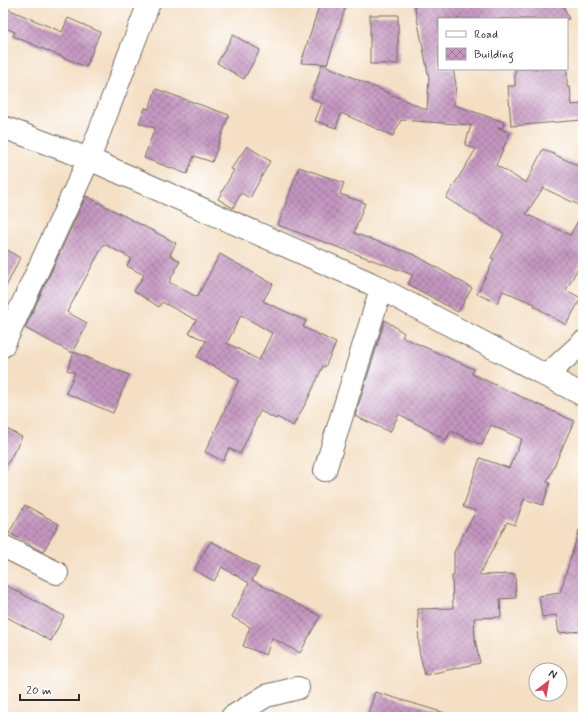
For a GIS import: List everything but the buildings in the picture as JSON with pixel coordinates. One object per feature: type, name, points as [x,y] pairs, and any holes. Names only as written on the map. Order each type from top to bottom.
[{"type":"street","points":[[3,346],[89,158],[149,3]]},
{"type":"street","points":[[3,127],[89,158],[381,289],[583,395]]},
{"type":"street","points":[[325,470],[381,289]]},
{"type":"street","points":[[546,376],[583,342]]},
{"type":"street","points":[[3,546],[57,573]]},
{"type":"street","points":[[232,717],[266,696],[298,688]]}]
